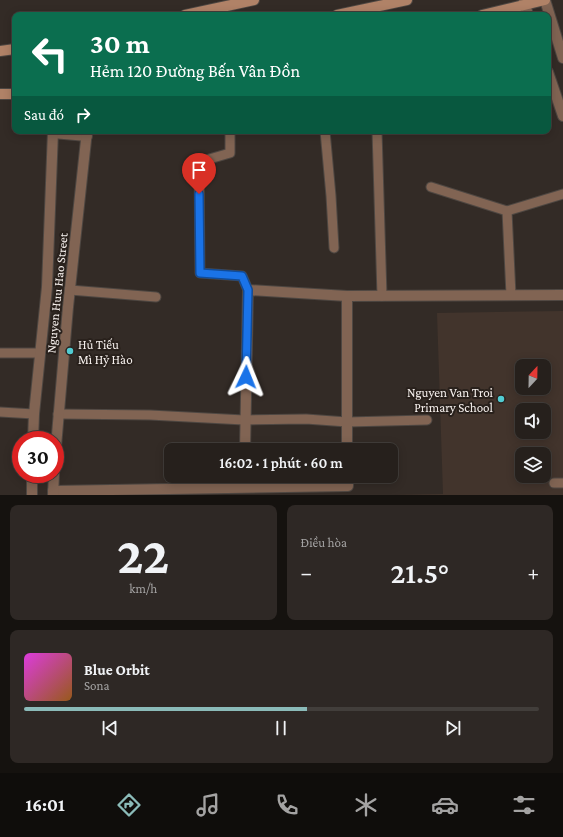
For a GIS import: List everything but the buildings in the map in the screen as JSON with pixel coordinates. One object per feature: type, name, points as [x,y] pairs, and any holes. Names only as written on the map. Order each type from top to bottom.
[{"type":"main road","points":[[199,12],[254,0]]},
{"type":"main road","points":[[351,12],[408,0]]},
{"type":"main road","points":[[498,12],[526,7],[545,0]]},
{"type":"main road","points":[[0,51],[12,49]]},
{"type":"main road","points":[[0,94],[12,94]]},
{"type":"street","points":[[545,0],[549,12]]},
{"type":"street","points":[[551,19],[563,58]]},
{"type":"street","points":[[551,84],[563,116]]},
{"type":"street","name":"Nguyen Huu Hao Street","points":[[34,431],[34,414],[47,287],[53,134]]},
{"type":"street","name":"Nguyen Huu Hao Street","points":[[57,431],[87,134]]},
{"type":"street","points":[[245,443],[244,420],[248,290],[348,296],[563,295]]},
{"type":"street","points":[[347,443],[348,296]]},
{"type":"street","points":[[32,483],[32,495]]},
{"type":"street","points":[[54,483],[53,493],[245,487],[314,483]]},
{"type":"lane","points":[[230,134],[230,153],[199,162],[200,273],[242,276],[248,290]]},
{"type":"lane","points":[[325,134],[334,248]]},
{"type":"lane","points":[[377,134],[382,296]]},
{"type":"lane","points":[[431,187],[507,211],[563,194]]},
{"type":"lane","points":[[507,211],[511,295]]},
{"type":"lane","points":[[70,290],[156,297]]},
{"type":"lane","points":[[0,353],[40,353]]},
{"type":"lane","points":[[0,412],[34,414]]},
{"type":"lane","points":[[58,414],[150,415],[244,420],[306,419],[347,422],[426,420]]},
{"type":"shaded area","name":"Nguyen Van Troi Primary School","points":[[563,311],[563,495],[394,495],[443,494],[437,313]]},
{"type":"place","name":"Hủ Tiếu Mì Hỷ Hào","points":[[70,351]]},
{"type":"place","name":"Nguyen Van Troi Primary School","points":[[501,399]]},
{"type":"route","points":[[199,194],[200,273],[242,276],[248,290],[246,377]]}]
